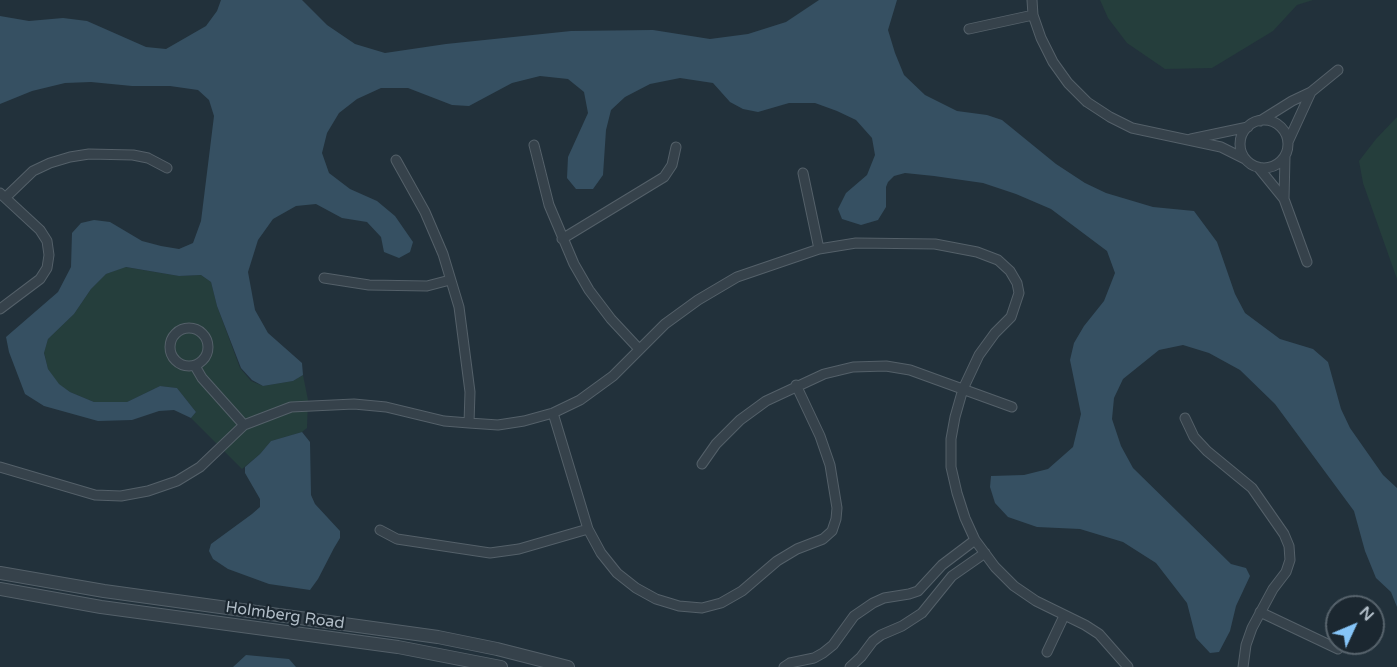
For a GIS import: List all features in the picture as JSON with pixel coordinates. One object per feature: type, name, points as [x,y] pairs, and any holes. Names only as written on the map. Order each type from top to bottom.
[{"type":"street","points":[[1032,0],[1033,15],[1053,62],[1068,83],[1087,102],[1132,128],[1221,147],[1258,167],[1284,199],[1307,262]]},
{"type":"street","points":[[969,29],[1033,15]]},
{"type":"street","points":[[1186,140],[1248,127],[1292,100],[1311,92],[1338,70]]},
{"type":"street","points":[[1284,199],[1285,156],[1288,143],[1311,92]]},
{"type":"street","points":[[1259,121],[1278,125],[1287,136],[1288,143]]},
{"type":"street","points":[[1245,159],[1240,146],[1248,127]]},
{"type":"street","points":[[534,145],[549,205],[562,239],[589,290],[611,319],[639,349]]},
{"type":"street","points":[[562,239],[664,177],[672,165],[676,147]]},
{"type":"street","points":[[0,309],[40,279],[49,255],[47,241],[40,230],[3,195],[33,171],[70,157],[89,154],[133,155],[148,158],[167,168]]},
{"type":"street","points":[[1258,167],[1273,166],[1285,156]]},
{"type":"street","points":[[396,160],[425,212],[443,254],[459,307],[470,392],[469,423]]},
{"type":"street","points":[[803,173],[819,249]]},
{"type":"street","points":[[0,467],[95,495],[121,496],[148,491],[177,481],[200,467],[244,425],[291,408],[354,404],[386,407],[444,421],[498,425],[553,414],[579,400],[613,376],[665,324],[698,300],[737,277],[819,249],[856,243],[935,244],[976,252],[998,260],[1010,271],[1017,283],[1019,293],[1011,317],[995,333],[979,355],[963,389],[951,439],[951,467],[957,493],[975,540],[995,567],[1014,586],[1036,601],[1099,634],[1128,667]]},
{"type":"street","points":[[324,278],[369,285],[427,286],[450,280]]},
{"type":"street","points":[[183,329],[196,330],[208,341],[207,355],[201,363],[195,366],[184,366],[178,363],[171,354],[171,339],[183,329]]},
{"type":"street","points":[[195,366],[202,378],[244,425]]},
{"type":"street","points":[[702,464],[716,444],[740,420],[766,401],[796,385],[824,374],[853,367],[886,366],[910,370],[1012,407]]},
{"type":"street","points":[[553,414],[588,529],[601,553],[617,573],[636,588],[656,599],[679,606],[702,608],[721,603],[742,591],[777,561],[797,549],[823,539],[832,531],[837,519],[837,508],[830,465],[820,436],[796,385]]},
{"type":"street","points":[[1185,418],[1194,437],[1207,451],[1252,488],[1284,534],[1289,546],[1290,560],[1286,572],[1260,612],[1246,645],[1243,667]]},
{"type":"street","points":[[380,530],[397,539],[490,553],[519,549],[588,529]]},
{"type":"street","points":[[784,667],[823,653],[833,645],[854,615],[873,603],[918,591],[942,565],[975,540]]},
{"type":"street","points":[[850,667],[880,635],[902,626],[922,613],[947,580],[985,553]]},
{"type":"street","name":"Holmberg Road","points":[[0,573],[104,591],[420,635],[496,649],[568,667]]},
{"type":"street","name":"Holmberg Road","points":[[0,589],[123,610],[398,647],[473,664],[496,666]]},
{"type":"street","points":[[1260,612],[1325,643]]},
{"type":"street","points":[[1047,652],[1064,616]]},
{"type":"street","points":[[473,664],[477,645]]},
{"type":"street","points":[[496,649],[496,666]]},
{"type":"green space","points":[[1100,0],[1313,0],[1297,5],[1273,31],[1212,68],[1165,69],[1127,43],[1108,18]]},
{"type":"green space","points":[[1397,117],[1397,279],[1363,183],[1359,161]]},
{"type":"green space","points":[[125,267],[179,276],[201,275],[211,282],[217,306],[240,368],[251,381],[263,386],[293,381],[303,375],[308,400],[307,428],[302,432],[271,441],[242,469],[191,418],[196,412],[177,388],[160,386],[127,402],[94,402],[58,384],[48,369],[44,352],[48,339],[74,314],[91,289],[106,274]]},
{"type":"water","points":[[221,0],[302,0],[327,25],[355,44],[385,53],[571,31],[653,30],[710,39],[748,34],[786,22],[819,0],[897,0],[888,30],[904,75],[925,95],[957,111],[987,115],[1002,120],[1056,164],[1085,183],[1106,193],[1153,207],[1194,211],[1217,242],[1235,294],[1245,313],[1280,339],[1313,349],[1328,362],[1341,409],[1350,428],[1383,475],[1397,488],[1397,607],[1391,592],[1376,578],[1365,551],[1354,511],[1275,404],[1240,370],[1209,353],[1183,345],[1159,350],[1123,379],[1114,398],[1112,419],[1121,446],[1133,468],[1231,564],[1246,568],[1250,576],[1236,606],[1230,631],[1219,652],[1210,653],[1196,638],[1187,603],[1156,563],[1123,542],[1080,529],[1037,527],[1008,517],[995,503],[990,487],[991,476],[1024,475],[1048,469],[1073,447],[1081,414],[1070,360],[1074,343],[1104,301],[1115,273],[1107,251],[1051,209],[983,183],[934,176],[905,173],[894,176],[886,187],[886,207],[878,220],[861,225],[842,219],[838,209],[846,193],[867,175],[875,155],[872,138],[856,120],[815,103],[789,103],[758,112],[743,109],[730,102],[713,83],[680,78],[650,84],[625,97],[611,110],[606,130],[603,175],[593,189],[576,189],[567,178],[568,157],[588,113],[584,92],[568,79],[540,76],[512,83],[469,106],[452,105],[408,88],[381,88],[357,99],[339,113],[327,133],[322,153],[329,173],[350,189],[377,201],[395,216],[413,242],[410,252],[399,258],[384,252],[381,237],[367,222],[342,218],[316,204],[296,206],[273,219],[258,240],[248,272],[255,310],[268,333],[302,363],[303,375],[293,381],[263,386],[252,380],[241,368],[217,306],[211,282],[201,275],[179,276],[126,267],[106,274],[91,289],[74,314],[48,339],[44,353],[48,369],[59,384],[70,392],[94,402],[127,402],[160,386],[177,388],[196,412],[191,418],[174,410],[159,411],[132,420],[98,421],[44,406],[25,394],[9,352],[6,337],[58,292],[71,267],[72,233],[81,223],[94,220],[110,222],[142,241],[161,246],[179,249],[193,243],[201,221],[214,116],[209,100],[198,90],[170,86],[65,83],[32,91],[0,104],[0,16],[29,21],[63,18],[87,21],[146,47],[166,49],[206,26],[217,11]]},
{"type":"water","points":[[302,432],[310,442],[311,495],[315,504],[340,531],[340,538],[310,590],[269,584],[228,569],[213,559],[209,551],[211,544],[260,507],[260,499],[245,473],[245,467],[271,441]]},
{"type":"water","points":[[246,655],[289,659],[296,667],[233,667]]}]
